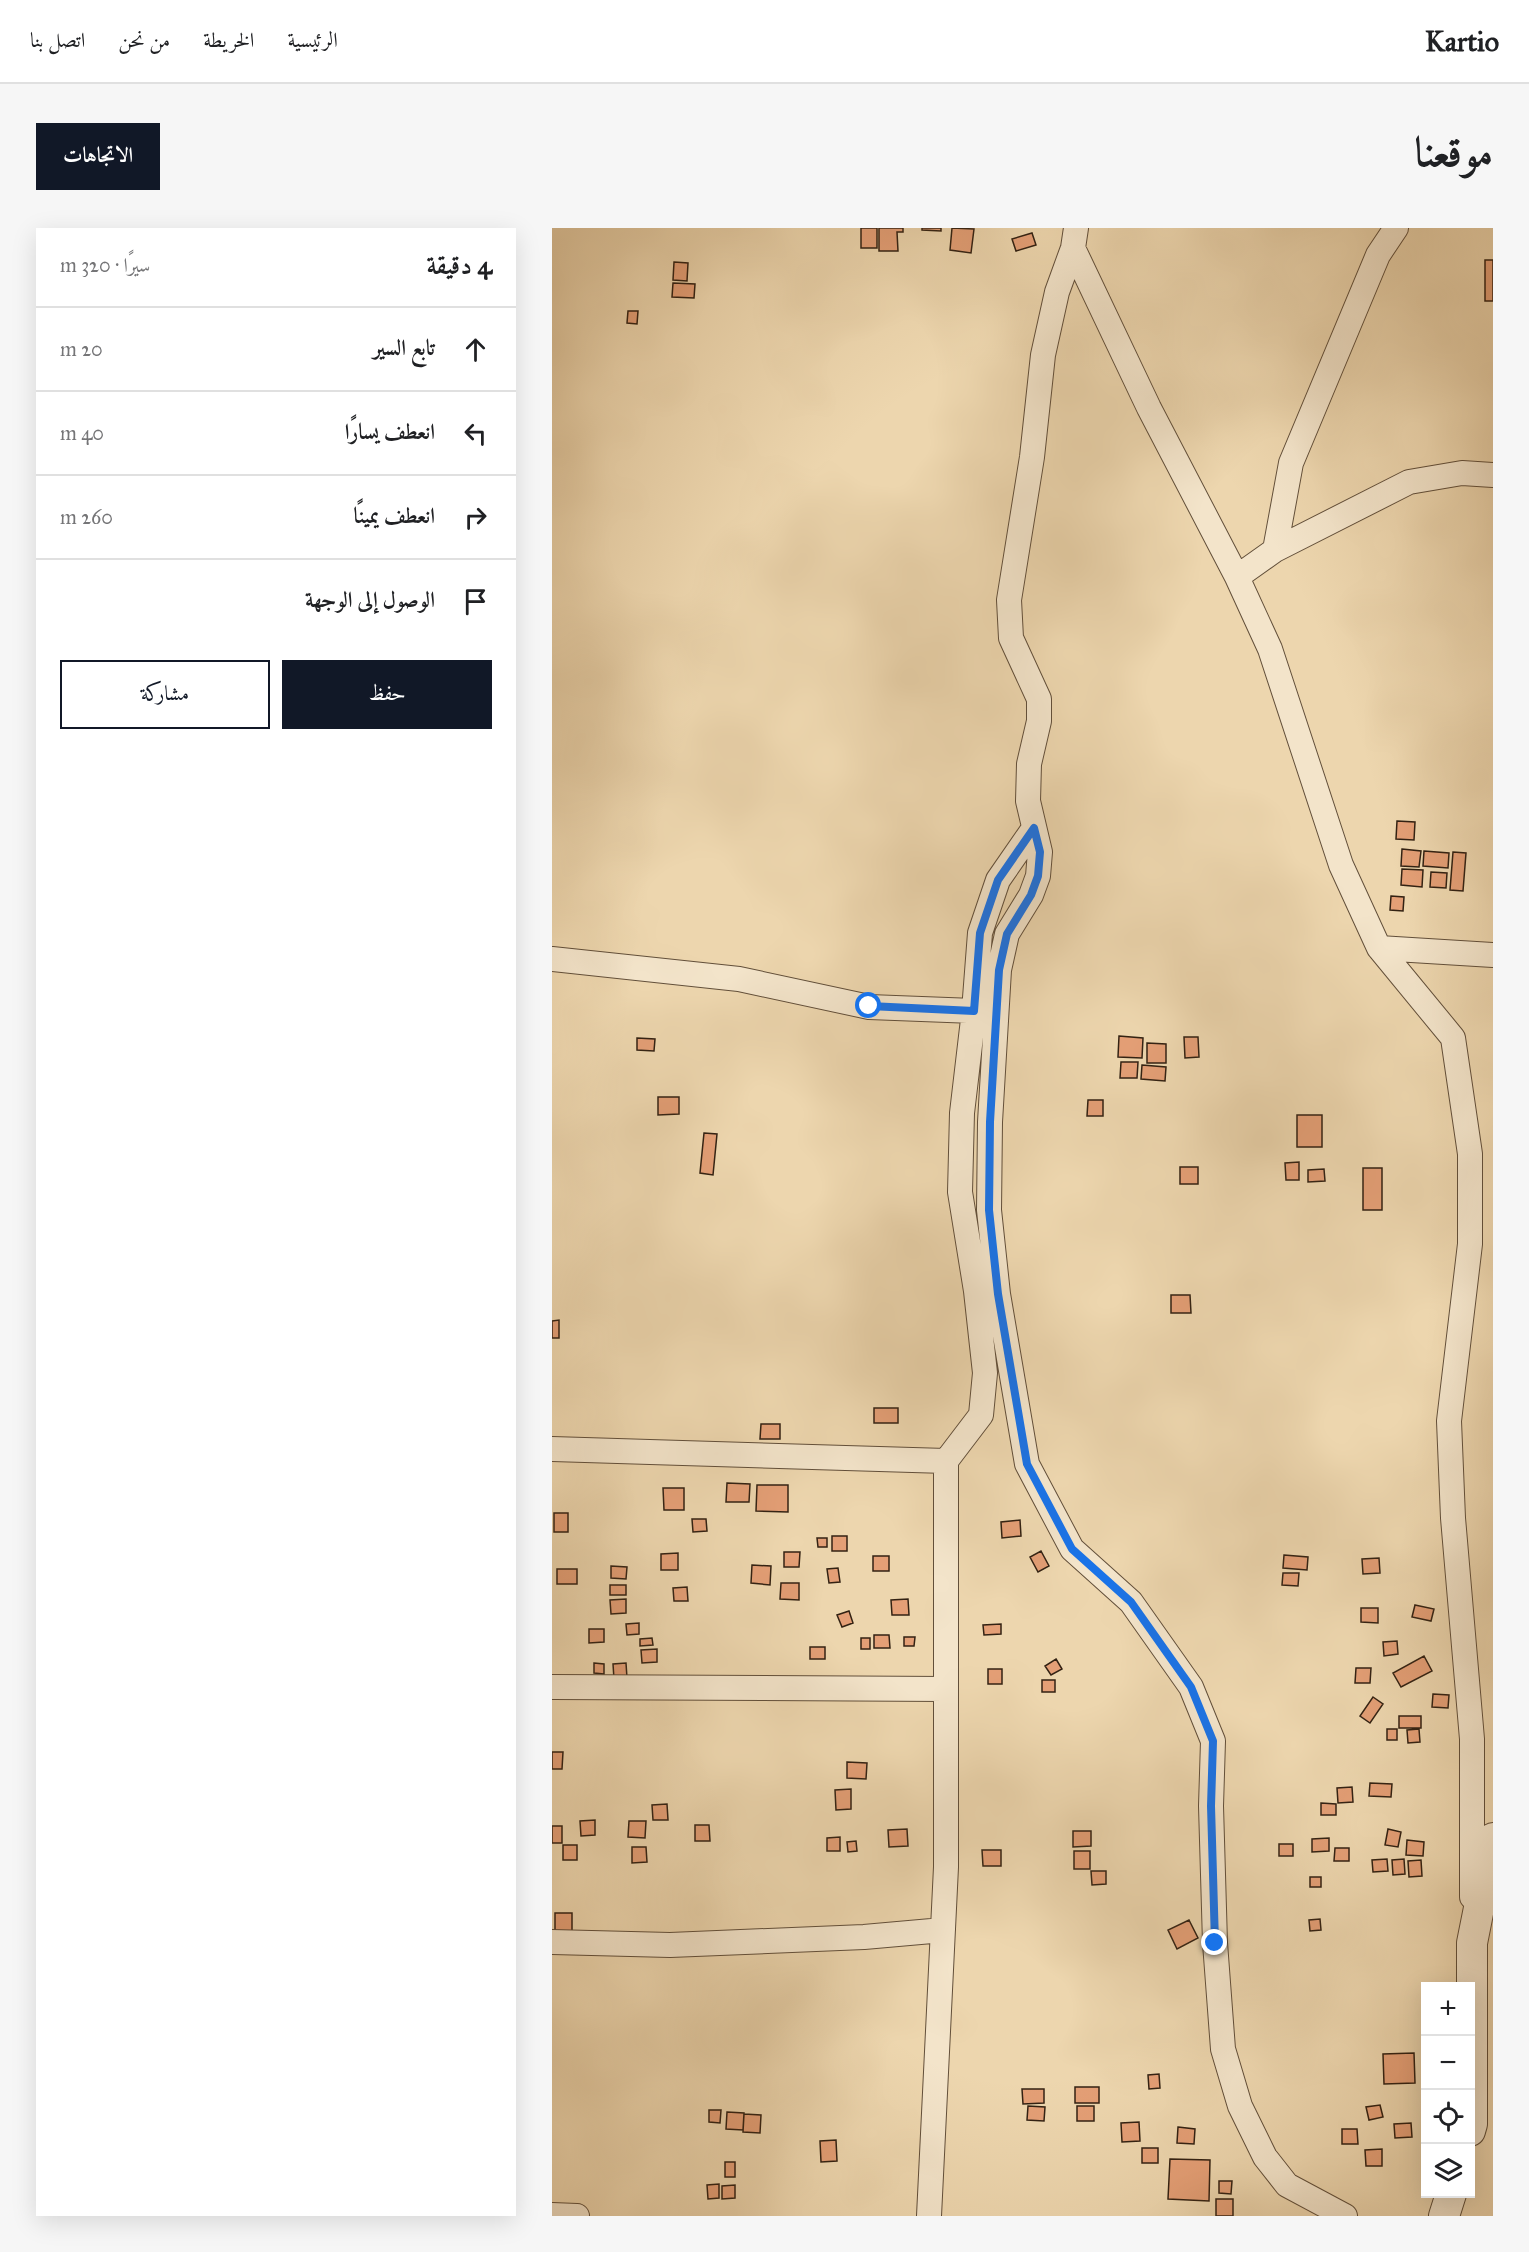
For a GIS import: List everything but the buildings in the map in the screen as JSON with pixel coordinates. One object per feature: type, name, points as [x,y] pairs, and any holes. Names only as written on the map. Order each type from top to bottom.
[{"type":"street","points":[[1275,550],[1291,463],[1378,255],[1396,228]]},
{"type":"street","points":[[1075,238],[1149,408],[1237,577],[1270,648],[1341,865],[1379,948],[1452,1038],[1470,1154],[1470,1244],[1449,1421],[1452,1518],[1472,1739],[1472,2090]]},
{"type":"street","points":[[1075,238],[1057,292],[1043,355],[1032,457],[1009,600],[1011,638],[1039,699],[1040,721],[1029,764],[1028,801],[1040,852],[1038,876],[1031,895],[1007,934],[999,970],[990,1122],[989,1210],[998,1294],[1027,1464],[1072,1549],[1131,1602],[1191,1687],[1213,1741],[1211,1806],[1215,1943],[1223,2049],[1240,2106],[1265,2157],[1287,2184],[1345,2216]]},
{"type":"street","points":[[1237,577],[1275,550],[1409,482],[1462,473],[1493,475]]},
{"type":"street","points":[[929,2216],[946,1867],[946,1461],[981,1415],[986,1373],[960,1192],[962,1113],[980,933],[998,880],[1034,828]]},
{"type":"street","points":[[1379,948],[1493,955]]},
{"type":"street","points":[[552,959],[739,979],[869,1006],[974,1011]]},
{"type":"street","points":[[552,1449],[946,1461]]},
{"type":"street","points":[[552,1687],[946,1689]]},
{"type":"street","points":[[1472,1943],[1493,1838]]},
{"type":"street","points":[[552,1942],[670,1945],[864,1937],[943,1930]]},
{"type":"street","points":[[1444,2216],[1449,2198]]},
{"type":"street","points":[[552,2215],[577,2216]]},
{"type":"route","points":[[869,1006],[974,1011],[980,933],[998,880],[1034,828],[1040,852],[1038,876],[1031,895],[1007,934],[999,970],[990,1122],[989,1210],[998,1294],[1027,1464],[1072,1549],[1131,1602],[1191,1687],[1213,1741],[1211,1806],[1215,1943]]}]
